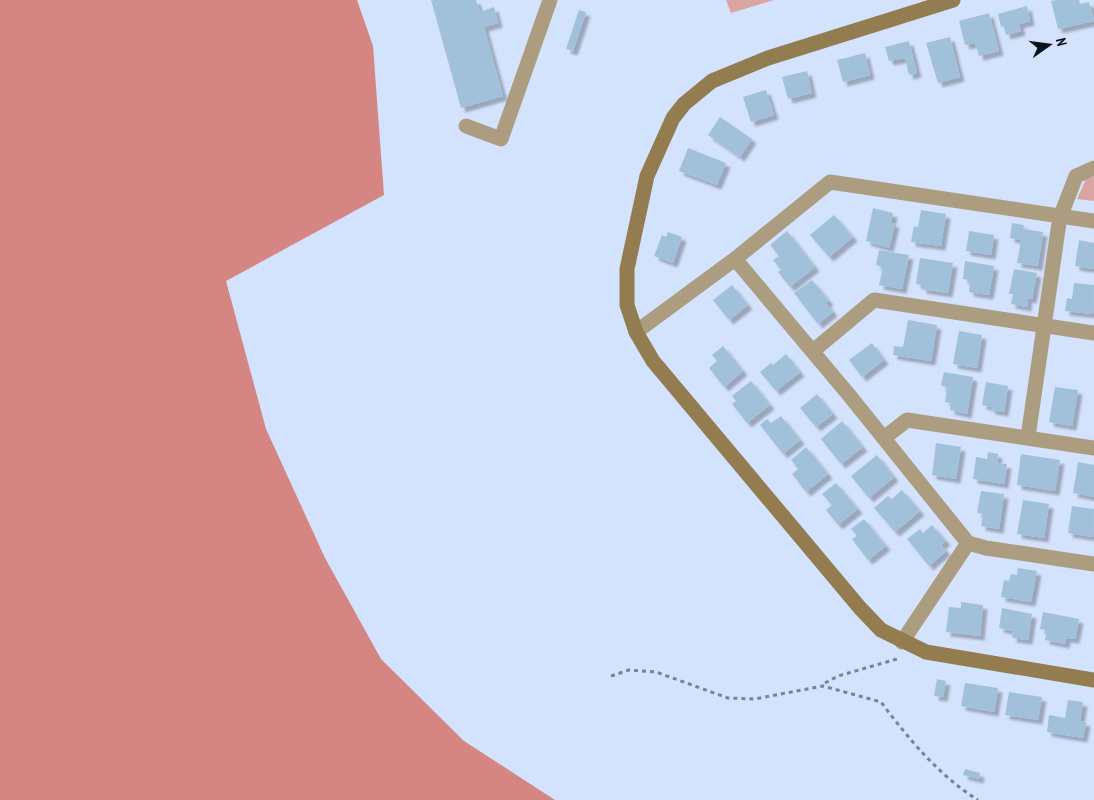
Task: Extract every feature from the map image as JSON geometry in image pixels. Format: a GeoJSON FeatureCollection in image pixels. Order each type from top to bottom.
{"type":"FeatureCollection","features":[{"type":"Feature","properties":{"kind":"street"},"geometry":{"type":"LineString","coordinates":[[466,126],[501,138],[550,0]]}},
{"type":"Feature","properties":{"kind":"street"},"geometry":{"type":"LineString","coordinates":[[947,1],[768,58],[712,81],[684,104],[673,118],[647,176],[627,269],[627,305],[636,332],[653,360],[860,608],[881,630],[902,642],[926,652],[1094,680]]}},
{"type":"Feature","properties":{"kind":"street"},"geometry":{"type":"LineString","coordinates":[[1028,437],[1043,325],[1061,216],[1076,176],[1094,168]]}},
{"type":"Feature","properties":{"kind":"street"},"geometry":{"type":"LineString","coordinates":[[636,332],[735,259],[830,182],[1094,221]]}},
{"type":"Feature","properties":{"kind":"street"},"geometry":{"type":"LineString","coordinates":[[735,259],[813,351],[968,543],[986,548],[1094,564]]}},
{"type":"Feature","properties":{"kind":"street"},"geometry":{"type":"LineString","coordinates":[[813,351],[874,300],[1094,333]]}},
{"type":"Feature","properties":{"kind":"street"},"geometry":{"type":"LineString","coordinates":[[884,438],[907,420],[1094,448]]}},
{"type":"Feature","properties":{"kind":"street"},"geometry":{"type":"LineString","coordinates":[[902,642],[968,543]]}},
{"type":"Feature","properties":{"kind":"path"},"geometry":{"type":"LineString","coordinates":[[825,683],[838,676],[900,658]]}},
{"type":"Feature","properties":{"kind":"path"},"geometry":{"type":"LineString","coordinates":[[610,676],[629,670],[656,672],[728,698],[755,699],[823,686],[872,698],[880,702],[926,756],[964,791],[978,800]]}},
{"type":"Feature","properties":{"kind":"shaded area"},"geometry":{"type":"Polygon","coordinates":[[[0,0],[357,0],[373,46],[384,195],[226,281],[266,429],[325,558],[381,659],[464,741],[555,800],[0,800],[0,0]]]}},
{"type":"Feature","properties":{"kind":"shaded area"},"geometry":{"type":"Polygon","coordinates":[[[726,0],[774,0],[731,13],[726,0]]]}},
{"type":"Feature","properties":{"kind":"shaded area"},"geometry":{"type":"Polygon","coordinates":[[[1094,177],[1094,201],[1077,199],[1086,179],[1094,177]]]}},
{"type":"Feature","properties":{"kind":"building"},"geometry":{"type":"Polygon","coordinates":[[[431,0],[476,0],[480,12],[494,7],[498,23],[484,27],[503,96],[461,108],[431,0]]]}},
{"type":"Feature","properties":{"kind":"building"},"geometry":{"type":"Polygon","coordinates":[[[1079,0],[1080,4],[1089,2],[1094,21],[1058,29],[1051,1],[1079,0]]]}},
{"type":"Feature","properties":{"kind":"building"},"geometry":{"type":"Polygon","coordinates":[[[1027,6],[1030,21],[1019,24],[1021,31],[1006,35],[1004,26],[1001,27],[998,14],[1027,6]]]}},
{"type":"Feature","properties":{"kind":"building"},"geometry":{"type":"Polygon","coordinates":[[[579,10],[586,12],[573,51],[566,49],[579,10]]]}},
{"type":"Feature","properties":{"kind":"building"},"geometry":{"type":"Polygon","coordinates":[[[989,13],[999,51],[979,56],[975,43],[965,45],[959,21],[989,13]]]}},
{"type":"Feature","properties":{"kind":"building"},"geometry":{"type":"Polygon","coordinates":[[[950,37],[960,77],[938,83],[926,43],[950,37]]]}},
{"type":"Feature","properties":{"kind":"building"},"geometry":{"type":"Polygon","coordinates":[[[909,41],[917,73],[909,75],[905,58],[889,61],[885,47],[909,41]]]}},
{"type":"Feature","properties":{"kind":"building"},"geometry":{"type":"Polygon","coordinates":[[[865,53],[870,75],[843,82],[837,60],[865,53]]]}},
{"type":"Feature","properties":{"kind":"building"},"geometry":{"type":"Polygon","coordinates":[[[807,71],[812,93],[788,99],[782,77],[807,71]]]}},
{"type":"Feature","properties":{"kind":"building"},"geometry":{"type":"Polygon","coordinates":[[[766,90],[774,115],[751,122],[743,97],[766,90]]]}},
{"type":"Feature","properties":{"kind":"building"},"geometry":{"type":"Polygon","coordinates":[[[720,117],[752,139],[740,157],[708,135],[720,117]]]}},
{"type":"Feature","properties":{"kind":"building"},"geometry":{"type":"Polygon","coordinates":[[[688,148],[726,163],[717,185],[679,171],[688,148]]]}},
{"type":"Feature","properties":{"kind":"building"},"geometry":{"type":"Polygon","coordinates":[[[873,208],[893,213],[891,223],[895,223],[889,248],[866,241],[873,208]]]}},
{"type":"Feature","properties":{"kind":"building"},"geometry":{"type":"Polygon","coordinates":[[[921,210],[946,214],[941,246],[911,242],[914,226],[918,227],[921,210]]]}},
{"type":"Feature","properties":{"kind":"building"},"geometry":{"type":"Polygon","coordinates":[[[834,215],[853,237],[829,257],[810,235],[834,215]]]}},
{"type":"Feature","properties":{"kind":"building"},"geometry":{"type":"Polygon","coordinates":[[[1012,223],[1024,225],[1023,229],[1043,232],[1038,266],[1017,263],[1021,240],[1010,238],[1012,223]]]}},
{"type":"Feature","properties":{"kind":"building"},"geometry":{"type":"Polygon","coordinates":[[[787,231],[815,267],[790,287],[778,272],[781,270],[773,260],[779,256],[770,245],[787,231]]]}},
{"type":"Feature","properties":{"kind":"building"},"geometry":{"type":"Polygon","coordinates":[[[969,231],[994,235],[991,255],[966,251],[969,231]]]}},
{"type":"Feature","properties":{"kind":"building"},"geometry":{"type":"Polygon","coordinates":[[[668,232],[682,237],[673,263],[654,256],[662,235],[666,237],[668,232]]]}},
{"type":"Feature","properties":{"kind":"building"},"geometry":{"type":"Polygon","coordinates":[[[1079,240],[1094,243],[1094,269],[1075,266],[1079,240]]]}},
{"type":"Feature","properties":{"kind":"building"},"geometry":{"type":"Polygon","coordinates":[[[879,250],[909,255],[902,289],[879,285],[883,267],[876,265],[879,250]]]}},
{"type":"Feature","properties":{"kind":"building"},"geometry":{"type":"Polygon","coordinates":[[[920,258],[953,263],[948,293],[922,289],[922,285],[916,284],[920,258]]]}},
{"type":"Feature","properties":{"kind":"building"},"geometry":{"type":"Polygon","coordinates":[[[965,261],[994,266],[989,295],[969,292],[970,280],[963,279],[965,261]]]}},
{"type":"Feature","properties":{"kind":"building"},"geometry":{"type":"Polygon","coordinates":[[[1014,269],[1037,273],[1032,299],[1028,298],[1027,307],[1011,304],[1013,294],[1009,294],[1014,269]]]}},
{"type":"Feature","properties":{"kind":"building"},"geometry":{"type":"Polygon","coordinates":[[[812,280],[829,301],[826,303],[833,312],[818,324],[794,293],[812,280]]]}},
{"type":"Feature","properties":{"kind":"building"},"geometry":{"type":"Polygon","coordinates":[[[1074,283],[1094,285],[1093,314],[1065,311],[1067,298],[1072,299],[1074,283]]]}},
{"type":"Feature","properties":{"kind":"building"},"geometry":{"type":"Polygon","coordinates":[[[732,285],[748,305],[729,320],[713,300],[732,285]]]}},
{"type":"Feature","properties":{"kind":"building"},"geometry":{"type":"Polygon","coordinates":[[[908,320],[937,325],[931,361],[893,355],[894,346],[903,347],[908,320]]]}},
{"type":"Feature","properties":{"kind":"building"},"geometry":{"type":"Polygon","coordinates":[[[959,331],[982,335],[977,368],[953,364],[959,331]]]}},
{"type":"Feature","properties":{"kind":"building"},"geometry":{"type":"Polygon","coordinates":[[[872,343],[884,360],[862,377],[849,360],[872,343]]]}},
{"type":"Feature","properties":{"kind":"building"},"geometry":{"type":"Polygon","coordinates":[[[723,346],[743,371],[724,387],[709,368],[717,361],[712,355],[723,346]]]}},
{"type":"Feature","properties":{"kind":"building"},"geometry":{"type":"Polygon","coordinates":[[[786,354],[800,372],[776,391],[760,372],[771,363],[773,365],[786,354]]]}},
{"type":"Feature","properties":{"kind":"building"},"geometry":{"type":"Polygon","coordinates":[[[944,372],[973,377],[967,414],[950,410],[951,403],[945,402],[947,387],[941,386],[944,372]]]}},
{"type":"Feature","properties":{"kind":"building"},"geometry":{"type":"Polygon","coordinates":[[[751,381],[770,405],[747,423],[732,404],[736,401],[732,396],[751,381]]]}},
{"type":"Feature","properties":{"kind":"building"},"geometry":{"type":"Polygon","coordinates":[[[986,382],[1008,386],[1004,412],[991,410],[991,407],[982,405],[986,382]]]}},
{"type":"Feature","properties":{"kind":"building"},"geometry":{"type":"Polygon","coordinates":[[[1055,387],[1078,390],[1072,426],[1049,422],[1055,387]]]}},
{"type":"Feature","properties":{"kind":"building"},"geometry":{"type":"Polygon","coordinates":[[[817,394],[833,414],[816,427],[800,408],[817,394]]]}},
{"type":"Feature","properties":{"kind":"building"},"geometry":{"type":"Polygon","coordinates":[[[781,416],[800,440],[783,454],[760,425],[767,419],[771,423],[781,416]]]}},
{"type":"Feature","properties":{"kind":"building"},"geometry":{"type":"Polygon","coordinates":[[[842,421],[863,447],[841,464],[821,439],[842,421]]]}},
{"type":"Feature","properties":{"kind":"building"},"geometry":{"type":"Polygon","coordinates":[[[936,443],[961,447],[956,479],[932,475],[936,443]]]}},
{"type":"Feature","properties":{"kind":"building"},"geometry":{"type":"Polygon","coordinates":[[[806,447],[828,474],[806,492],[792,474],[798,469],[791,460],[806,447]]]}},
{"type":"Feature","properties":{"kind":"building"},"geometry":{"type":"Polygon","coordinates":[[[988,452],[998,454],[997,463],[1007,464],[1004,484],[973,479],[976,457],[987,459],[988,452]]]}},
{"type":"Feature","properties":{"kind":"building"},"geometry":{"type":"Polygon","coordinates":[[[1021,454],[1060,460],[1055,491],[1017,485],[1021,454]]]}},
{"type":"Feature","properties":{"kind":"building"},"geometry":{"type":"Polygon","coordinates":[[[877,455],[894,477],[869,498],[851,476],[877,455]]]}},
{"type":"Feature","properties":{"kind":"building"},"geometry":{"type":"Polygon","coordinates":[[[1078,462],[1094,465],[1094,497],[1073,493],[1078,462]]]}},
{"type":"Feature","properties":{"kind":"building"},"geometry":{"type":"Polygon","coordinates":[[[836,483],[858,509],[838,525],[826,510],[832,505],[822,494],[836,483]]]}},
{"type":"Feature","properties":{"kind":"building"},"geometry":{"type":"Polygon","coordinates":[[[902,490],[920,511],[895,532],[874,508],[888,496],[892,499],[902,490]]]}},
{"type":"Feature","properties":{"kind":"building"},"geometry":{"type":"Polygon","coordinates":[[[981,491],[1004,494],[999,529],[981,526],[983,514],[977,513],[981,491]]]}},
{"type":"Feature","properties":{"kind":"building"},"geometry":{"type":"Polygon","coordinates":[[[1023,500],[1049,504],[1044,538],[1017,534],[1023,500]]]}},
{"type":"Feature","properties":{"kind":"building"},"geometry":{"type":"Polygon","coordinates":[[[1072,506],[1094,509],[1093,537],[1068,533],[1072,506]]]}},
{"type":"Feature","properties":{"kind":"building"},"geometry":{"type":"Polygon","coordinates":[[[864,519],[886,546],[868,560],[852,539],[857,536],[851,529],[864,519]]]}},
{"type":"Feature","properties":{"kind":"building"},"geometry":{"type":"Polygon","coordinates":[[[932,525],[946,541],[941,545],[946,551],[929,566],[907,539],[920,529],[923,533],[932,525]]]}},
{"type":"Feature","properties":{"kind":"building"},"geometry":{"type":"Polygon","coordinates":[[[1018,568],[1037,571],[1031,602],[1001,597],[1004,580],[1009,581],[1011,574],[1017,575],[1018,568]]]}},
{"type":"Feature","properties":{"kind":"building"},"geometry":{"type":"Polygon","coordinates":[[[961,602],[983,605],[980,636],[946,632],[949,607],[961,608],[961,602]]]}},
{"type":"Feature","properties":{"kind":"building"},"geometry":{"type":"Polygon","coordinates":[[[1002,608],[1032,614],[1028,640],[1012,638],[1013,631],[999,628],[1002,608]]]}},
{"type":"Feature","properties":{"kind":"building"},"geometry":{"type":"Polygon","coordinates":[[[1043,612],[1079,619],[1075,639],[1066,638],[1065,644],[1045,640],[1047,630],[1040,629],[1043,612]]]}},
{"type":"Feature","properties":{"kind":"building"},"geometry":{"type":"Polygon","coordinates":[[[937,679],[946,681],[943,697],[934,696],[937,679]]]}},
{"type":"Feature","properties":{"kind":"building"},"geometry":{"type":"Polygon","coordinates":[[[965,683],[998,688],[994,712],[961,706],[965,683]]]}},
{"type":"Feature","properties":{"kind":"building"},"geometry":{"type":"Polygon","coordinates":[[[1009,692],[1042,697],[1038,720],[1005,715],[1009,692]]]}},
{"type":"Feature","properties":{"kind":"building"},"geometry":{"type":"Polygon","coordinates":[[[1068,700],[1083,702],[1080,721],[1086,722],[1083,738],[1047,732],[1049,715],[1065,718],[1068,700]]]}},
{"type":"Feature","properties":{"kind":"building"},"geometry":{"type":"Polygon","coordinates":[[[965,769],[980,773],[979,779],[963,775],[965,769]]]}}]}
